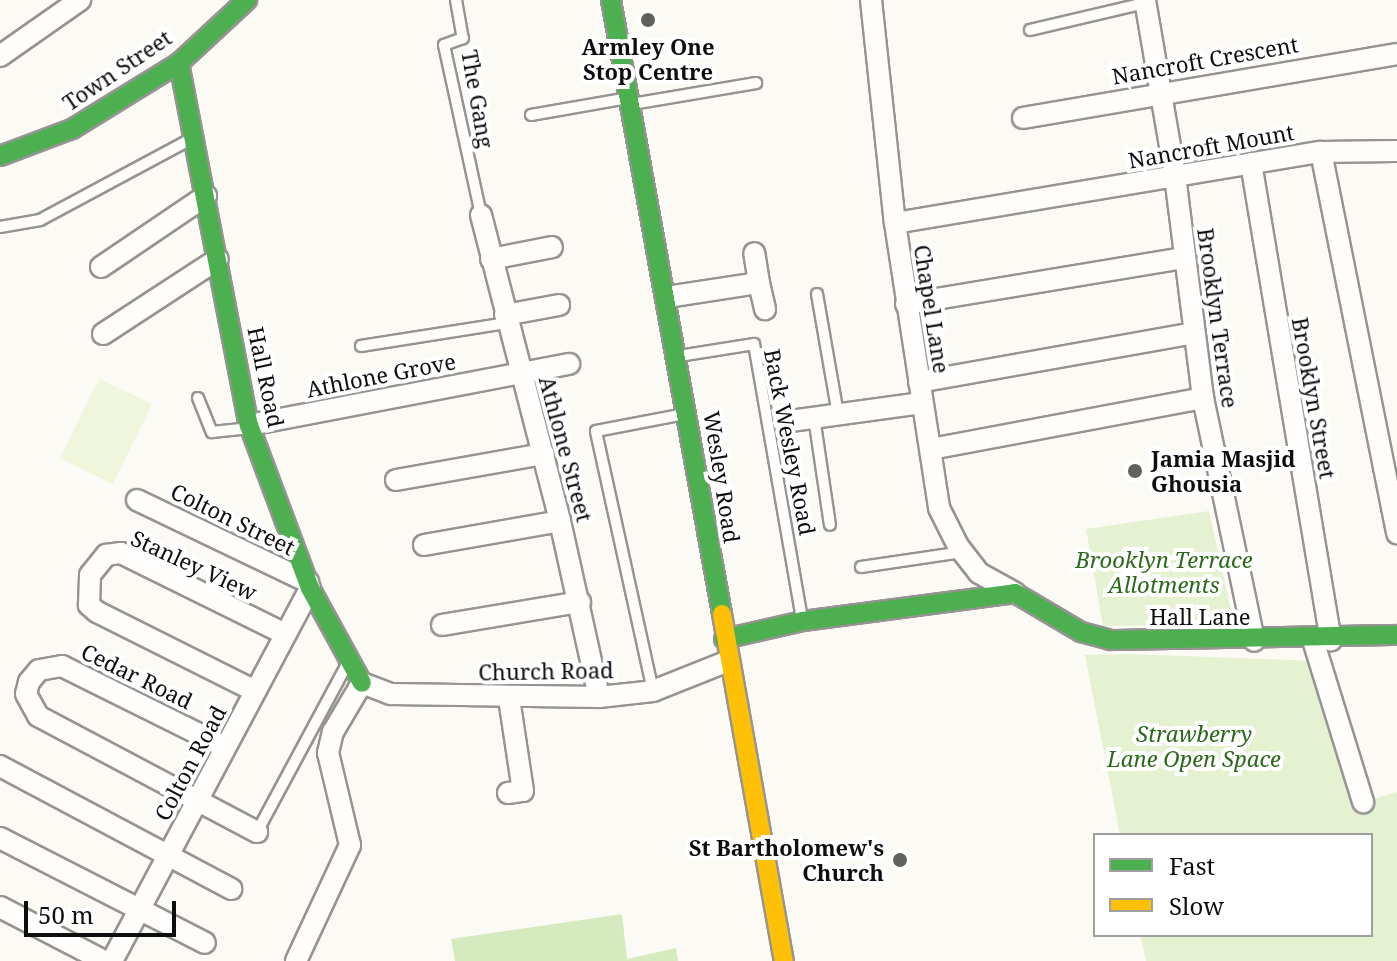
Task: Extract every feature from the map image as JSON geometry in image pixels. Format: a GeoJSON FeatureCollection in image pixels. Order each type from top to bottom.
{"type":"FeatureCollection","features":[{"type":"Feature","properties":{"kind":"street"},"geometry":{"type":"LineString","coordinates":[[0,56],[80,0]]}},
{"type":"Feature","properties":{"kind":"street","name":"Town Street"},"geometry":{"type":"LineString","coordinates":[[0,156],[72,129],[179,63],[247,0]]}},
{"type":"Feature","properties":{"kind":"street","name":"Wesley Road"},"geometry":{"type":"LineString","coordinates":[[611,0],[667,297],[724,639],[784,961]]}},
{"type":"Feature","properties":{"kind":"street","name":"Chapel Lane"},"geometry":{"type":"LineString","coordinates":[[871,0],[895,223],[939,508],[962,552],[979,573],[1015,593]]}},
{"type":"Feature","properties":{"kind":"street","name":"Brooklyn Terrace"},"geometry":{"type":"LineString","coordinates":[[1150,1],[1203,398],[1254,641]]}},
{"type":"Feature","properties":{"kind":"street","name":"Nancroft Crescent"},"geometry":{"type":"LineString","coordinates":[[1023,118],[1397,54]]}},
{"type":"Feature","properties":{"kind":"street","name":"Hall Road"},"geometry":{"type":"LineString","coordinates":[[179,63],[249,426],[309,585],[362,683]]}},
{"type":"Feature","properties":{"kind":"street","name":"Nancroft Mount"},"geometry":{"type":"LineString","coordinates":[[895,223],[1321,152],[1397,151]]}},
{"type":"Feature","properties":{"kind":"street"},"geometry":{"type":"LineString","coordinates":[[1321,152],[1397,533]]}},
{"type":"Feature","properties":{"kind":"street","name":"Brooklyn Street"},"geometry":{"type":"LineString","coordinates":[[1251,163],[1322,640],[1363,802]]}},
{"type":"Feature","properties":{"kind":"street"},"geometry":{"type":"LineString","coordinates":[[101,267],[206,196]]}},
{"type":"Feature","properties":{"kind":"street","name":"Athlone Street"},"geometry":{"type":"LineString","coordinates":[[481,215],[544,454],[580,602],[599,697]]}},
{"type":"Feature","properties":{"kind":"street"},"geometry":{"type":"LineString","coordinates":[[491,259],[552,247]]}},
{"type":"Feature","properties":{"kind":"street"},"geometry":{"type":"LineString","coordinates":[[754,253],[765,309]]}},
{"type":"Feature","properties":{"kind":"street"},"geometry":{"type":"LineString","coordinates":[[906,304],[1184,258]]}},
{"type":"Feature","properties":{"kind":"street"},"geometry":{"type":"LineString","coordinates":[[103,334],[218,259]]}},
{"type":"Feature","properties":{"kind":"street"},"geometry":{"type":"LineString","coordinates":[[667,297],[759,283]]}},
{"type":"Feature","properties":{"kind":"street"},"geometry":{"type":"LineString","coordinates":[[506,319],[559,305]]}},
{"type":"Feature","properties":{"kind":"street"},"geometry":{"type":"LineString","coordinates":[[919,382],[1194,333]]}},
{"type":"Feature","properties":{"kind":"street","name":"Athlone Grove"},"geometry":{"type":"LineString","coordinates":[[249,426],[569,364]]}},
{"type":"Feature","properties":{"kind":"street"},"geometry":{"type":"LineString","coordinates":[[931,449],[1203,398]]}},
{"type":"Feature","properties":{"kind":"street"},"geometry":{"type":"LineString","coordinates":[[783,422],[922,403]]}},
{"type":"Feature","properties":{"kind":"street"},"geometry":{"type":"LineString","coordinates":[[396,480],[544,454]]}},
{"type":"Feature","properties":{"kind":"street","name":"Colton Street"},"geometry":{"type":"LineString","coordinates":[[137,500],[309,585]]}},
{"type":"Feature","properties":{"kind":"street"},"geometry":{"type":"LineString","coordinates":[[424,545],[560,521]]}},
{"type":"Feature","properties":{"kind":"street","name":"Stanley View"},"geometry":{"type":"LineString","coordinates":[[255,691],[97,612],[89,605],[90,575],[106,555],[121,553],[285,634]]}},
{"type":"Feature","properties":{"kind":"street","name":"Colton Road"},"geometry":{"type":"LineString","coordinates":[[112,961],[309,585]]}},
{"type":"Feature","properties":{"kind":"street"},"geometry":{"type":"LineString","coordinates":[[724,639],[803,621],[1015,593]]}},
{"type":"Feature","properties":{"kind":"street","name":"Hall Lane"},"geometry":{"type":"LineString","coordinates":[[1015,593],[1081,632],[1110,640],[1322,640],[1397,635]]}},
{"type":"Feature","properties":{"kind":"street"},"geometry":{"type":"LineString","coordinates":[[442,625],[580,602]]}},
{"type":"Feature","properties":{"kind":"street","name":"Church Road"},"geometry":{"type":"LineString","coordinates":[[362,683],[391,694],[599,697],[653,691],[728,661]]}},
{"type":"Feature","properties":{"kind":"street","name":"Cedar Road"},"geometry":{"type":"LineString","coordinates":[[198,800],[38,716],[26,694],[29,682],[39,670],[62,666],[225,747]]}},
{"type":"Feature","properties":{"kind":"street"},"geometry":{"type":"LineString","coordinates":[[296,961],[350,845],[328,753],[333,732],[362,683]]}},
{"type":"Feature","properties":{"kind":"street"},"geometry":{"type":"LineString","coordinates":[[508,793],[523,791],[509,698]]}},
{"type":"Feature","properties":{"kind":"street"},"geometry":{"type":"LineString","coordinates":[[0,766],[231,889]]}},
{"type":"Feature","properties":{"kind":"street"},"geometry":{"type":"LineString","coordinates":[[198,800],[257,832]]}},
{"type":"Feature","properties":{"kind":"street"},"geometry":{"type":"LineString","coordinates":[[0,838],[205,943]]}},
{"type":"Feature","properties":{"kind":"street"},"geometry":{"type":"LineString","coordinates":[[0,907],[104,961]]}},
{"type":"Feature","properties":{"kind":"lane","name":"The Gang"},"geometry":{"type":"LineString","coordinates":[[456,0],[463,38],[444,45],[481,215]]}},
{"type":"Feature","properties":{"kind":"lane"},"geometry":{"type":"LineString","coordinates":[[1030,30],[1150,1]]}},
{"type":"Feature","properties":{"kind":"lane"},"geometry":{"type":"LineString","coordinates":[[531,115],[756,83]]}},
{"type":"Feature","properties":{"kind":"lane"},"geometry":{"type":"LineString","coordinates":[[0,227],[40,220],[193,138]]}},
{"type":"Feature","properties":{"kind":"lane"},"geometry":{"type":"LineString","coordinates":[[817,294],[838,414]]}},
{"type":"Feature","properties":{"kind":"lane"},"geometry":{"type":"LineString","coordinates":[[361,346],[506,319]]}},
{"type":"Feature","properties":{"kind":"lane","name":"Back Wesley Road"},"geometry":{"type":"LineString","coordinates":[[677,356],[754,344],[803,621]]}},
{"type":"Feature","properties":{"kind":"lane"},"geometry":{"type":"LineString","coordinates":[[198,398],[212,432],[249,426]]}},
{"type":"Feature","properties":{"kind":"lane"},"geometry":{"type":"LineString","coordinates":[[653,691],[596,431],[687,413]]}},
{"type":"Feature","properties":{"kind":"lane"},"geometry":{"type":"LineString","coordinates":[[814,417],[830,525]]}},
{"type":"Feature","properties":{"kind":"lane"},"geometry":{"type":"LineString","coordinates":[[861,567],[962,552]]}},
{"type":"Feature","properties":{"kind":"lane"},"geometry":{"type":"LineString","coordinates":[[257,832],[349,661]]}},
{"type":"Feature","properties":{"kind":"green space"},"geometry":{"type":"Polygon","coordinates":[[[99,379],[152,404],[113,484],[60,458],[99,379]]]}},
{"type":"Feature","properties":{"kind":"green space","name":"Brooklyn Terrace Allotments"},"geometry":{"type":"Polygon","coordinates":[[[1209,511],[1234,624],[1103,626],[1086,529],[1209,511]]]}},
{"type":"Feature","properties":{"kind":"green space","name":"Strawberry Lane Open Space"},"geometry":{"type":"Polygon","coordinates":[[[1085,655],[1318,661],[1363,802],[1397,792],[1397,961],[1146,961],[1140,937],[1373,937],[1373,833],[1120,833],[1085,655]]]}},
{"type":"Feature","properties":{"kind":"green space"},"geometry":{"type":"Polygon","coordinates":[[[622,914],[627,959],[676,948],[678,961],[455,961],[451,939],[622,914]]]}},
{"type":"Feature","properties":{"kind":"traffic: fast"},"geometry":{"type":"LineString","coordinates":[[0,156],[72,129],[179,63],[247,0]]}},
{"type":"Feature","properties":{"kind":"traffic: fast"},"geometry":{"type":"LineString","coordinates":[[611,0],[722,614]]}},
{"type":"Feature","properties":{"kind":"traffic: fast"},"geometry":{"type":"LineString","coordinates":[[179,63],[249,425],[310,588],[362,683]]}},
{"type":"Feature","properties":{"kind":"traffic: fast"},"geometry":{"type":"LineString","coordinates":[[724,639],[803,621],[1015,593],[1081,632],[1110,640],[1397,635]]}},
{"type":"Feature","properties":{"kind":"traffic: slow"},"geometry":{"type":"LineString","coordinates":[[722,614],[784,961]]}},
{"type":"Feature","properties":{"kind":"place","name":"Armley One Stop Centre"},"geometry":{"type":"Point","coordinates":[648,20]}},
{"type":"Feature","properties":{"kind":"place","name":"Jamia Masjid Ghousia"},"geometry":{"type":"Point","coordinates":[1135,471]}},
{"type":"Feature","properties":{"kind":"place","name":"St Bartholomew's Church"},"geometry":{"type":"Point","coordinates":[900,860]}}]}
